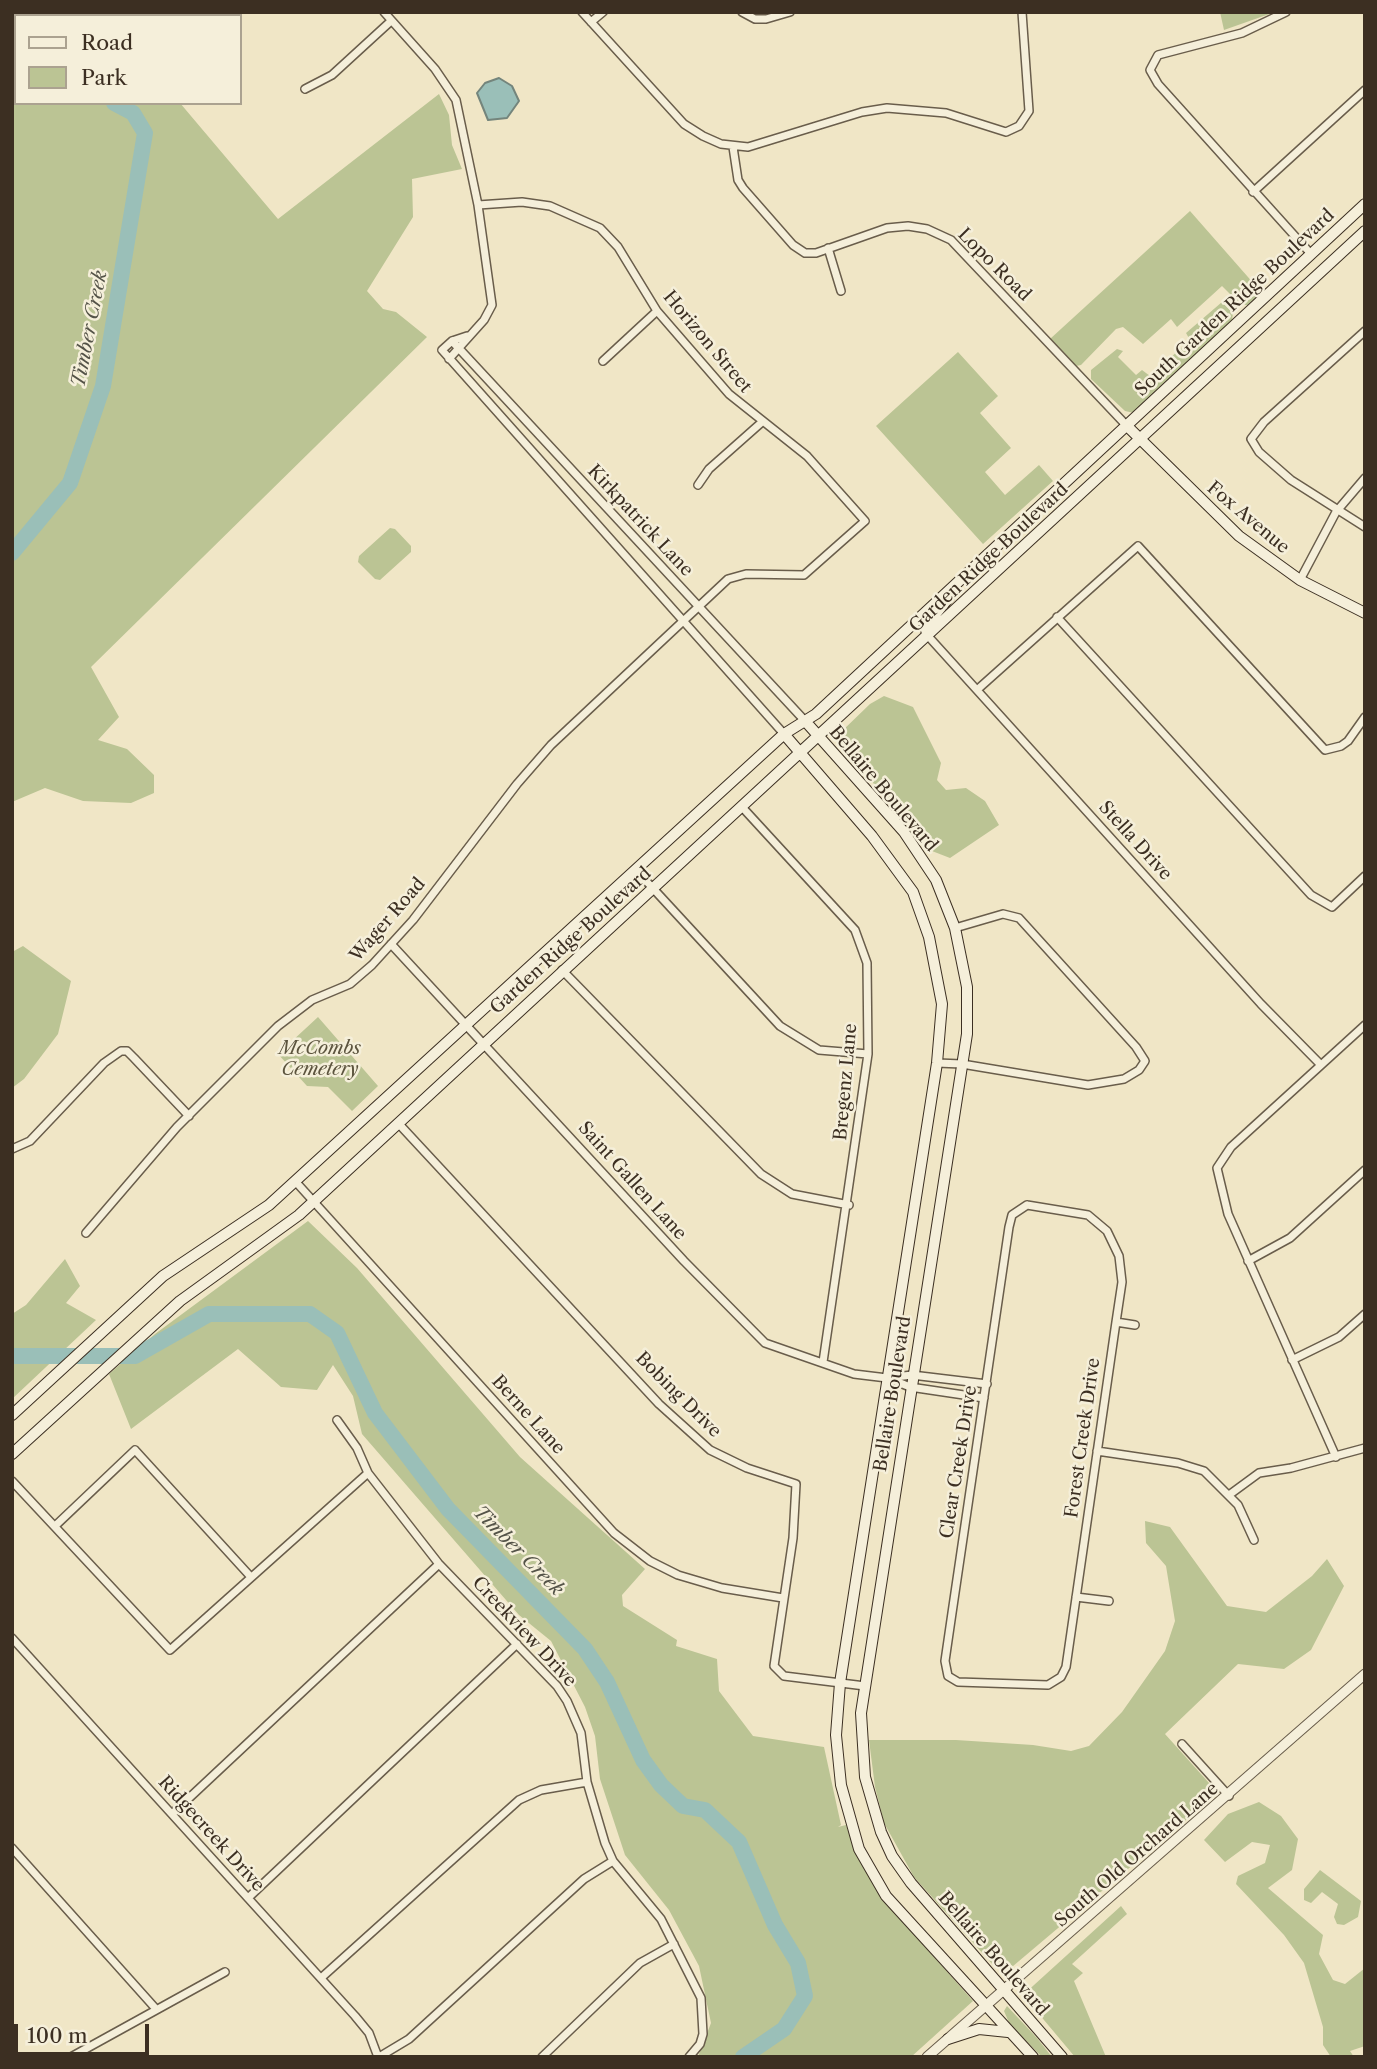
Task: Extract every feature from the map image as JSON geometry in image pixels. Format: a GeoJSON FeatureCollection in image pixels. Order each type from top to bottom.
{"type":"FeatureCollection","features":[{"type":"Feature","properties":{"kind":"main road","name":"South Garden Ridge Boulevard"},"geometry":{"type":"LineString","coordinates":[[1127,426],[1365,204]]}},
{"type":"Feature","properties":{"kind":"main road","name":"South Garden Ridge Boulevard"},"geometry":{"type":"LineString","coordinates":[[1141,439],[1365,230]]}},
{"type":"Feature","properties":{"kind":"main road","name":"Fox Avenue"},"geometry":{"type":"LineString","coordinates":[[1127,426],[1239,536],[1300,580],[1365,613]]}},
{"type":"Feature","properties":{"kind":"main road","name":"Garden Ridge Boulevard"},"geometry":{"type":"LineString","coordinates":[[12,1415],[163,1276],[237,1228],[295,1181],[784,734],[806,722],[1127,426]]}},
{"type":"Feature","properties":{"kind":"main road","name":"Garden Ridge Boulevard"},"geometry":{"type":"LineString","coordinates":[[12,1454],[180,1301],[283,1229],[1141,439]]}},
{"type":"Feature","properties":{"kind":"main road"},"geometry":{"type":"LineString","coordinates":[[928,636],[925,627],[969,570]]}},
{"type":"Feature","properties":{"kind":"main road","name":"Bellaire Boulevard"},"geometry":{"type":"LineString","coordinates":[[806,722],[920,855],[936,880],[956,928],[967,987],[967,1034],[865,1686],[861,1747],[869,1797],[881,1832],[911,1883],[1062,2057]]}},
{"type":"Feature","properties":{"kind":"main road","name":"Bellaire Boulevard"},"geometry":{"type":"LineString","coordinates":[[784,734],[891,859],[918,903],[929,937],[941,996],[937,1063],[840,1682],[836,1747],[841,1785],[859,1849],[886,1896],[1033,2057]]}},
{"type":"Feature","properties":{"kind":"main road"},"geometry":{"type":"LineString","coordinates":[[948,2039],[979,2029],[1008,2032]]}},
{"type":"Feature","properties":{"kind":"street"},"geometry":{"type":"LineString","coordinates":[[384,12],[435,69],[456,100],[478,205],[493,297],[489,313],[467,335],[460,349],[449,359]]}},
{"type":"Feature","properties":{"kind":"street"},"geometry":{"type":"LineString","coordinates":[[582,12],[684,124],[703,136],[733,147],[767,144],[862,112],[887,108],[910,107],[946,113],[1006,132],[1023,122],[1029,111],[1022,12]]}},
{"type":"Feature","properties":{"kind":"street"},"geometry":{"type":"LineString","coordinates":[[591,22],[603,12]]}},
{"type":"Feature","properties":{"kind":"street"},"geometry":{"type":"LineString","coordinates":[[742,12],[755,19],[766,19],[790,12]]}},
{"type":"Feature","properties":{"kind":"street"},"geometry":{"type":"LineString","coordinates":[[1286,12],[1242,33],[1158,55],[1150,65],[1158,85],[1311,254]]}},
{"type":"Feature","properties":{"kind":"street"},"geometry":{"type":"LineString","coordinates":[[305,89],[332,75],[391,21]]}},
{"type":"Feature","properties":{"kind":"street"},"geometry":{"type":"LineString","coordinates":[[1253,192],[1365,90]]}},
{"type":"Feature","properties":{"kind":"street","name":"Lopo Road"},"geometry":{"type":"LineString","coordinates":[[733,147],[738,180],[793,245],[804,254],[887,228],[908,226],[926,229],[951,240],[1127,426]]}},
{"type":"Feature","properties":{"kind":"street","name":"Horizon Street"},"geometry":{"type":"LineString","coordinates":[[478,205],[523,202],[550,206],[589,222],[618,247],[657,311],[729,394],[762,422],[784,435],[807,456],[866,521]]}},
{"type":"Feature","properties":{"kind":"street"},"geometry":{"type":"LineString","coordinates":[[828,248],[841,291]]}},
{"type":"Feature","properties":{"kind":"street"},"geometry":{"type":"LineString","coordinates":[[603,361],[657,311]]}},
{"type":"Feature","properties":{"kind":"street"},"geometry":{"type":"LineString","coordinates":[[1365,331],[1264,422],[1251,439],[1276,468],[1336,512],[1365,527]]}},
{"type":"Feature","properties":{"kind":"street"},"geometry":{"type":"LineString","coordinates":[[452,341],[467,335]]}},
{"type":"Feature","properties":{"kind":"street","name":"Kirkpatrick Lane"},"geometry":{"type":"LineString","coordinates":[[784,734],[681,622],[449,359],[442,350],[452,341],[806,722]]}},
{"type":"Feature","properties":{"kind":"street"},"geometry":{"type":"LineString","coordinates":[[698,485],[709,469],[762,422]]}},
{"type":"Feature","properties":{"kind":"street"},"geometry":{"type":"LineString","coordinates":[[1300,580],[1336,512],[1365,478]]}},
{"type":"Feature","properties":{"kind":"street","name":"Wager Road"},"geometry":{"type":"LineString","coordinates":[[86,1233],[189,1116],[278,1027],[312,1000],[350,984],[391,944],[551,745],[728,579],[746,574],[804,575],[866,521]]}},
{"type":"Feature","properties":{"kind":"street"},"geometry":{"type":"LineString","coordinates":[[978,689],[1138,545],[1325,750],[1341,746],[1348,741],[1365,717]]}},
{"type":"Feature","properties":{"kind":"street"},"geometry":{"type":"LineString","coordinates":[[1057,617],[1296,882],[1332,907],[1365,876]]}},
{"type":"Feature","properties":{"kind":"street","name":"Stella Drive"},"geometry":{"type":"LineString","coordinates":[[928,636],[1261,1004],[1321,1065]]}},
{"type":"Feature","properties":{"kind":"street","name":"Bregenz Lane"},"geometry":{"type":"LineString","coordinates":[[742,807],[855,930],[867,963],[868,1054],[849,1205],[823,1362]]}},
{"type":"Feature","properties":{"kind":"street"},"geometry":{"type":"LineString","coordinates":[[636,870],[780,1026],[819,1050],[868,1054]]}},
{"type":"Feature","properties":{"kind":"street"},"geometry":{"type":"LineString","coordinates":[[937,1063],[961,1064],[1088,1085],[1124,1079],[1139,1070],[1145,1061],[1136,1047],[1019,918],[1003,914],[956,928]]}},
{"type":"Feature","properties":{"kind":"street","name":"Saint Gallen Lane"},"geometry":{"type":"LineString","coordinates":[[391,944],[684,1261],[765,1343],[790,1354],[823,1362],[854,1374],[887,1378]]}},
{"type":"Feature","properties":{"kind":"street"},"geometry":{"type":"LineString","coordinates":[[562,970],[761,1174],[792,1194],[849,1205]]}},
{"type":"Feature","properties":{"kind":"street"},"geometry":{"type":"LineString","coordinates":[[1336,1457],[1223,1202],[1217,1168],[1231,1147],[1365,1025]]}},
{"type":"Feature","properties":{"kind":"street"},"geometry":{"type":"LineString","coordinates":[[12,1149],[30,1140],[104,1063],[121,1051],[127,1051],[135,1058],[189,1116]]}},
{"type":"Feature","properties":{"kind":"street","name":"Bobing Drive"},"geometry":{"type":"LineString","coordinates":[[398,1123],[659,1404],[719,1456],[796,1484],[793,1538],[773,1661],[776,1670],[785,1676],[865,1686]]}},
{"type":"Feature","properties":{"kind":"street"},"geometry":{"type":"LineString","coordinates":[[1248,1261],[1290,1238],[1365,1170]]}},
{"type":"Feature","properties":{"kind":"street","name":"Berne Lane"},"geometry":{"type":"LineString","coordinates":[[295,1181],[614,1533],[650,1561],[678,1575],[722,1588],[783,1598]]}},
{"type":"Feature","properties":{"kind":"street","name":"Forest Creek Drive"},"geometry":{"type":"LineString","coordinates":[[1002,1683],[1048,1685],[1061,1677],[1066,1667],[1122,1282],[1119,1256],[1107,1231],[1088,1215],[1027,1205]]}},
{"type":"Feature","properties":{"kind":"street","name":"Clear Creek Drive"},"geometry":{"type":"LineString","coordinates":[[1002,1683],[958,1682],[948,1676],[945,1661],[1009,1227],[1012,1215],[1027,1205]]}},
{"type":"Feature","properties":{"kind":"street"},"geometry":{"type":"LineString","coordinates":[[1292,1360],[1339,1336],[1365,1314]]}},
{"type":"Feature","properties":{"kind":"street"},"geometry":{"type":"LineString","coordinates":[[1116,1322],[1135,1325]]}},
{"type":"Feature","properties":{"kind":"street"},"geometry":{"type":"LineString","coordinates":[[887,1378],[912,1374],[987,1384]]}},
{"type":"Feature","properties":{"kind":"street"},"geometry":{"type":"LineString","coordinates":[[887,1378],[910,1387],[984,1398]]}},
{"type":"Feature","properties":{"kind":"street","name":"Creekview Drive"},"geometry":{"type":"LineString","coordinates":[[337,1420],[357,1448],[368,1473],[439,1564],[557,1686],[575,1716],[586,1753],[587,1782],[613,1861],[661,1919],[701,1998],[704,2017],[700,2044],[689,2057]]}},
{"type":"Feature","properties":{"kind":"street"},"geometry":{"type":"LineString","coordinates":[[1229,1496],[1259,1473],[1336,1457],[1365,1448]]}},
{"type":"Feature","properties":{"kind":"street"},"geometry":{"type":"LineString","coordinates":[[55,1526],[135,1450],[250,1576]]}},
{"type":"Feature","properties":{"kind":"street"},"geometry":{"type":"LineString","coordinates":[[1097,1451],[1204,1471],[1238,1505],[1254,1540]]}},
{"type":"Feature","properties":{"kind":"street"},"geometry":{"type":"LineString","coordinates":[[12,1481],[170,1650],[368,1473]]}},
{"type":"Feature","properties":{"kind":"street"},"geometry":{"type":"LineString","coordinates":[[172,1814],[439,1564]]}},
{"type":"Feature","properties":{"kind":"street"},"geometry":{"type":"LineString","coordinates":[[1076,1597],[1108,1601]]}},
{"type":"Feature","properties":{"kind":"street","name":"Ridgecreek Drive"},"geometry":{"type":"LineString","coordinates":[[12,1638],[321,1978],[369,2033],[379,2057]]}},
{"type":"Feature","properties":{"kind":"street"},"geometry":{"type":"LineString","coordinates":[[248,1898],[517,1644]]}},
{"type":"Feature","properties":{"kind":"street","name":"South Old Orchard Lane"},"geometry":{"type":"LineString","coordinates":[[927,2057],[1229,1796],[1365,1674]]}},
{"type":"Feature","properties":{"kind":"street"},"geometry":{"type":"LineString","coordinates":[[1182,1744],[1229,1796]]}},
{"type":"Feature","properties":{"kind":"street"},"geometry":{"type":"LineString","coordinates":[[321,1978],[519,1800],[541,1790],[587,1782]]}},
{"type":"Feature","properties":{"kind":"street"},"geometry":{"type":"LineString","coordinates":[[12,1848],[156,2009]]}},
{"type":"Feature","properties":{"kind":"street"},"geometry":{"type":"LineString","coordinates":[[379,2057],[409,2039],[584,1879],[613,1861]]}},
{"type":"Feature","properties":{"kind":"street"},"geometry":{"type":"LineString","coordinates":[[542,2057],[640,1963],[674,1944]]}},
{"type":"Feature","properties":{"kind":"street"},"geometry":{"type":"LineString","coordinates":[[71,2057],[225,1972]]}},
{"type":"Feature","properties":{"kind":"green space"},"geometry":{"type":"Polygon","coordinates":[[[12,12],[124,12],[14,14],[14,105],[182,105],[278,219],[439,94],[449,115],[452,145],[462,169],[412,179],[413,217],[367,291],[383,309],[396,312],[427,337],[91,667],[119,717],[98,740],[127,749],[154,775],[154,793],[131,803],[83,801],[45,788],[12,802],[12,12]]]}},
{"type":"Feature","properties":{"kind":"green space"},"geometry":{"type":"Polygon","coordinates":[[[1220,12],[1275,12],[1224,30],[1220,12]]]}},
{"type":"Feature","properties":{"kind":"green space"},"geometry":{"type":"Polygon","coordinates":[[[1190,211],[1262,293],[1248,305],[1241,305],[1222,286],[1177,327],[1171,319],[1143,344],[1123,327],[1116,329],[1081,365],[1076,366],[1050,339],[1190,211]]]}},
{"type":"Feature","properties":{"kind":"green space"},"geometry":{"type":"Polygon","coordinates":[[[1222,302],[1233,313],[1232,320],[1134,413],[1125,411],[1091,379],[1091,370],[1117,349],[1123,351],[1118,357],[1136,375],[1142,370],[1150,376],[1190,340],[1186,333],[1222,302]]]}},
{"type":"Feature","properties":{"kind":"green space"},"geometry":{"type":"Polygon","coordinates":[[[958,352],[998,396],[980,413],[1011,448],[985,472],[1005,495],[1039,465],[1053,481],[983,544],[876,426],[958,352]]]}},
{"type":"Feature","properties":{"kind":"green space"},"geometry":{"type":"Polygon","coordinates":[[[390,528],[395,529],[411,546],[411,552],[380,580],[375,579],[358,562],[359,556],[390,528]]]}},
{"type":"Feature","properties":{"kind":"green space"},"geometry":{"type":"Polygon","coordinates":[[[884,696],[913,707],[941,763],[937,780],[946,790],[966,788],[985,801],[999,825],[950,858],[932,851],[903,810],[878,789],[843,745],[841,732],[870,704],[884,696]]]}},
{"type":"Feature","properties":{"kind":"green space"},"geometry":{"type":"Polygon","coordinates":[[[23,946],[71,981],[58,1034],[24,1079],[12,1088],[12,952],[23,946]]]}},
{"type":"Feature","properties":{"kind":"green space","name":"McCombs Cemetery"},"geometry":{"type":"Polygon","coordinates":[[[318,1017],[378,1086],[352,1111],[328,1087],[307,1086],[278,1054],[318,1017]]]}},
{"type":"Feature","properties":{"kind":"green space"},"geometry":{"type":"Polygon","coordinates":[[[308,1221],[357,1268],[520,1457],[645,1569],[622,1595],[623,1606],[677,1640],[676,1646],[717,1659],[719,1691],[753,1736],[824,1747],[841,1825],[838,1827],[846,1825],[859,1860],[881,1897],[973,2001],[911,2057],[698,2057],[711,2023],[699,1966],[669,1910],[625,1855],[600,1779],[595,1736],[585,1707],[551,1641],[519,1615],[362,1434],[353,1396],[333,1365],[317,1390],[281,1387],[238,1349],[131,1429],[109,1374],[155,1334],[308,1221]]]}},
{"type":"Feature","properties":{"kind":"green space"},"geometry":{"type":"Polygon","coordinates":[[[65,1259],[80,1286],[66,1303],[96,1320],[12,1399],[12,1314],[26,1305],[65,1259]]]}},
{"type":"Feature","properties":{"kind":"green space"},"geometry":{"type":"Polygon","coordinates":[[[1145,1521],[1170,1527],[1227,1606],[1266,1612],[1312,1576],[1327,1559],[1344,1586],[1311,1650],[1284,1669],[1238,1664],[1165,1734],[1218,1793],[1006,1972],[993,1965],[914,1877],[884,1823],[875,1787],[869,1740],[956,1740],[1033,1745],[1071,1751],[1089,1746],[1122,1712],[1165,1651],[1175,1621],[1166,1566],[1146,1543],[1145,1521]]]}},
{"type":"Feature","properties":{"kind":"green space"},"geometry":{"type":"Polygon","coordinates":[[[1259,1802],[1281,1816],[1298,1839],[1292,1870],[1268,1888],[1323,1935],[1319,1954],[1333,1980],[1345,1984],[1365,1968],[1365,2046],[1350,2051],[1354,2057],[1331,2057],[1323,2045],[1323,2027],[1304,1963],[1284,1935],[1236,1884],[1238,1876],[1265,1863],[1270,1845],[1252,1842],[1225,1862],[1204,1840],[1228,1814],[1259,1802]]]}},
{"type":"Feature","properties":{"kind":"green space"},"geometry":{"type":"Polygon","coordinates":[[[1320,1870],[1361,1901],[1358,1917],[1344,1925],[1337,1924],[1334,1917],[1338,1904],[1322,1892],[1311,1903],[1304,1900],[1304,1889],[1320,1870]]]}},
{"type":"Feature","properties":{"kind":"green space"},"geometry":{"type":"Polygon","coordinates":[[[1121,1906],[1127,1914],[1072,1964],[1083,1973],[1074,1981],[1106,2057],[1075,2057],[1023,1995],[1121,1906]]]}},
{"type":"Feature","properties":{"kind":"green space"},"geometry":{"type":"Polygon","coordinates":[[[1007,2006],[1052,2057],[1042,2057],[1010,2025],[1004,2011],[1007,2006]]]}},
{"type":"Feature","properties":{"kind":"water"},"geometry":{"type":"Polygon","coordinates":[[[499,78],[512,86],[519,101],[507,118],[488,120],[477,93],[485,83],[499,78]]]}},
{"type":"Feature","properties":{"kind":"waterway","name":"Timber Creek"},"geometry":{"type":"LineString","coordinates":[[12,553],[70,483],[103,386],[145,133],[133,113],[118,105]]}},
{"type":"Feature","properties":{"kind":"waterway","name":"Timber Creek"},"geometry":{"type":"LineString","coordinates":[[12,1356],[135,1356],[209,1314],[310,1314],[337,1333],[375,1413],[448,1509],[585,1649],[607,1682],[643,1760],[661,1785],[683,1806],[705,1810],[739,1842],[775,1925],[798,1963],[805,1996],[784,2029],[743,2057]]}}]}
